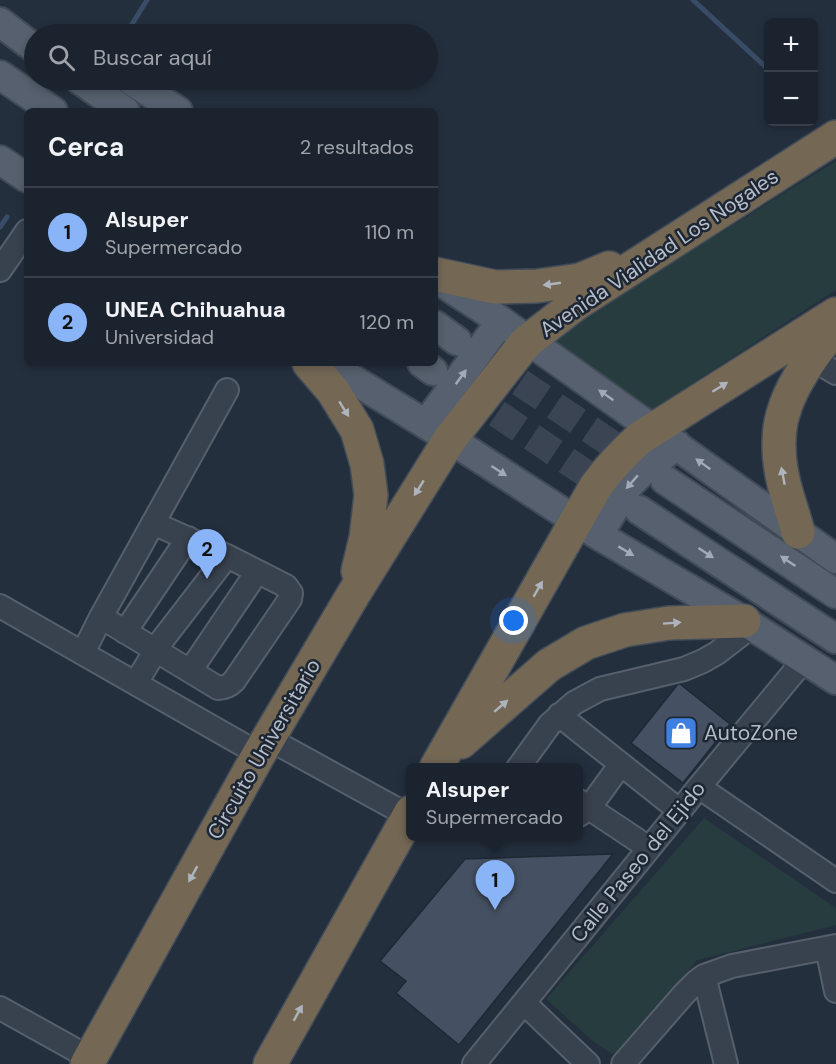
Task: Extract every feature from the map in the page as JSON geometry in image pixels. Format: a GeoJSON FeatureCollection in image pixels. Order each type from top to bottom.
{"type":"FeatureCollection","features":[{"type":"Feature","properties":{"kind":"highway","name":"Avenida Vialidad Los Nogales"},"geometry":{"type":"LineString","coordinates":[[438,431],[529,340],[577,303],[836,136]]}},
{"type":"Feature","properties":{"kind":"highway"},"geometry":{"type":"LineString","coordinates":[[438,276],[495,286],[537,286],[580,280],[666,245]]}},
{"type":"Feature","properties":{"kind":"highway"},"geometry":{"type":"LineString","coordinates":[[439,763],[587,528],[606,472],[640,438],[665,437],[836,314]]}},
{"type":"Feature","properties":{"kind":"highway"},"geometry":{"type":"LineString","coordinates":[[798,532],[781,468],[782,414],[792,390],[824,366],[836,326]]}},
{"type":"Feature","properties":{"kind":"highway"},"geometry":{"type":"LineString","coordinates":[[312,366],[333,391],[357,430],[367,464],[370,495],[366,538],[353,595]]}},
{"type":"Feature","properties":{"kind":"highway","name":"Circuito Universitario"},"geometry":{"type":"LineString","coordinates":[[89,1061],[264,746],[353,595],[438,431]]}},
{"type":"Feature","properties":{"kind":"highway"},"geometry":{"type":"LineString","coordinates":[[439,763],[549,665],[586,643],[625,630],[669,622],[748,624]]}},
{"type":"Feature","properties":{"kind":"highway"},"geometry":{"type":"LineString","coordinates":[[270,1064],[406,822]]}},
{"type":"Feature","properties":{"kind":"main road"},"geometry":{"type":"LineString","coordinates":[[0,75],[49,108]]}},
{"type":"Feature","properties":{"kind":"main road"},"geometry":{"type":"LineString","coordinates":[[95,90],[121,108]]}},
{"type":"Feature","properties":{"kind":"main road"},"geometry":{"type":"LineString","coordinates":[[145,90],[173,108]]}},
{"type":"Feature","properties":{"kind":"main road"},"geometry":{"type":"LineString","coordinates":[[0,160],[24,176]]}},
{"type":"Feature","properties":{"kind":"main road"},"geometry":{"type":"LineString","coordinates":[[438,278],[529,340],[836,559]]}},
{"type":"Feature","properties":{"kind":"main road"},"geometry":{"type":"LineString","coordinates":[[438,431],[501,321]]}},
{"type":"Feature","properties":{"kind":"main road"},"geometry":{"type":"LineString","coordinates":[[331,366],[438,431],[587,528],[748,624],[836,680]]}},
{"type":"Feature","properties":{"kind":"main road"},"geometry":{"type":"LineString","coordinates":[[665,480],[836,594]]}},
{"type":"Feature","properties":{"kind":"main road"},"geometry":{"type":"LineString","coordinates":[[639,510],[836,639]]}},
{"type":"Feature","properties":{"kind":"street"},"geometry":{"type":"LineString","coordinates":[[0,270],[24,235]]}},
{"type":"Feature","properties":{"kind":"street"},"geometry":{"type":"LineString","coordinates":[[83,653],[227,390]]}},
{"type":"Feature","properties":{"kind":"street"},"geometry":{"type":"LineString","coordinates":[[101,617],[218,688],[223,688],[234,681],[291,596],[286,586],[227,556],[153,523]]}},
{"type":"Feature","properties":{"kind":"street"},"geometry":{"type":"LineString","coordinates":[[124,632],[188,538]]}},
{"type":"Feature","properties":{"kind":"street"},"geometry":{"type":"LineString","coordinates":[[136,683],[155,650],[227,556]]}},
{"type":"Feature","properties":{"kind":"street"},"geometry":{"type":"LineString","coordinates":[[190,671],[257,572]]}},
{"type":"Feature","properties":{"kind":"street"},"geometry":{"type":"LineString","coordinates":[[0,606],[136,683],[406,813]]}},
{"type":"Feature","properties":{"kind":"street"},"geometry":{"type":"LineString","coordinates":[[526,763],[550,724],[574,703],[600,689],[684,669],[703,661],[717,652],[748,624]]}},
{"type":"Feature","properties":{"kind":"street","name":"Calle Paseo del Ejido"},"geometry":{"type":"LineString","coordinates":[[474,1064],[804,660]]}},
{"type":"Feature","properties":{"kind":"street"},"geometry":{"type":"LineString","coordinates":[[559,715],[680,811]]}},
{"type":"Feature","properties":{"kind":"street"},"geometry":{"type":"LineString","coordinates":[[583,807],[621,764]]}},
{"type":"Feature","properties":{"kind":"street"},"geometry":{"type":"LineString","coordinates":[[699,787],[836,881]]}},
{"type":"Feature","properties":{"kind":"street"},"geometry":{"type":"LineString","coordinates":[[583,809],[649,848]]}},
{"type":"Feature","properties":{"kind":"street"},"geometry":{"type":"LineString","coordinates":[[623,1064],[697,981],[704,976],[732,966],[831,947],[836,991]]}},
{"type":"Feature","properties":{"kind":"street"},"geometry":{"type":"LineString","coordinates":[[704,976],[726,1064]]}},
{"type":"Feature","properties":{"kind":"street"},"geometry":{"type":"LineString","coordinates":[[524,1003],[588,1064]]}},
{"type":"Feature","properties":{"kind":"street"},"geometry":{"type":"LineString","coordinates":[[0,1008],[89,1061]]}},
{"type":"Feature","properties":{"kind":"green space"},"geometry":{"type":"Polygon","coordinates":[[[836,161],[836,290],[645,414],[544,342],[836,161]]]}},
{"type":"Feature","properties":{"kind":"green space"},"geometry":{"type":"Polygon","coordinates":[[[704,818],[836,908],[836,925],[697,960],[619,1052],[612,1054],[594,1042],[546,999],[704,818]]]}},
{"type":"Feature","properties":{"kind":"building","name":"AutoZone"},"geometry":{"type":"Polygon","coordinates":[[[678,684],[730,724],[683,783],[631,743],[678,684]]]}},
{"type":"Feature","properties":{"kind":"building"},"geometry":{"type":"Polygon","coordinates":[[[613,854],[459,1045],[396,993],[406,981],[380,961],[465,859],[613,854]]]}},
{"type":"Feature","properties":{"kind":"waterway"},"geometry":{"type":"LineString","coordinates":[[132,24],[147,0]]}},
{"type":"Feature","properties":{"kind":"waterway"},"geometry":{"type":"LineString","coordinates":[[693,0],[764,65]]}},
{"type":"Feature","properties":{"kind":"waterway"},"geometry":{"type":"LineString","coordinates":[[0,227],[7,217]]}},
{"type":"Feature","properties":{"kind":"tunnel"},"geometry":{"type":"LineString","coordinates":[[485,359],[643,465]]}},
{"type":"Feature","properties":{"kind":"tunnel"},"geometry":{"type":"LineString","coordinates":[[462,390],[618,495]]}},
{"type":"Feature","properties":{"kind":"place","name":"UNEA Chihuahua"},"geometry":{"type":"Point","coordinates":[207,579]}},
{"type":"Feature","properties":{"kind":"place","name":"AutoZone"},"geometry":{"type":"Point","coordinates":[681,733]}},
{"type":"Feature","properties":{"kind":"place","name":"Alsuper"},"geometry":{"type":"Point","coordinates":[495,910]}}]}
